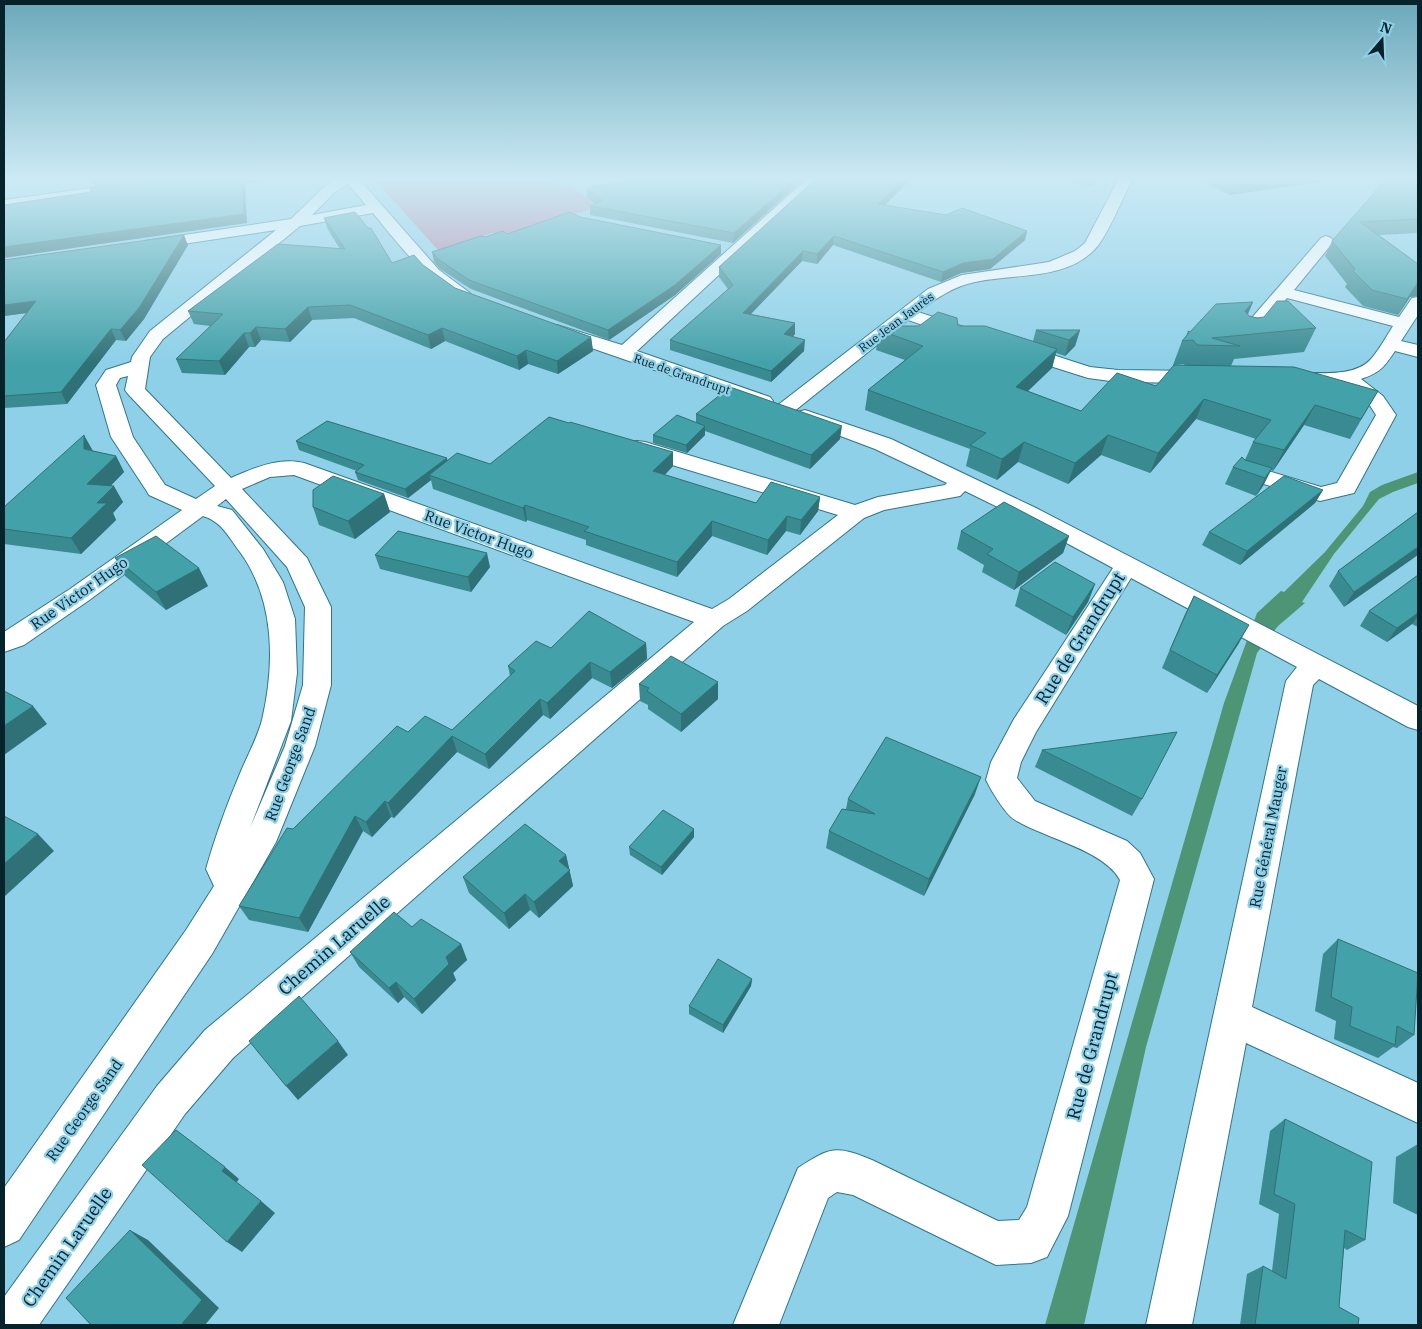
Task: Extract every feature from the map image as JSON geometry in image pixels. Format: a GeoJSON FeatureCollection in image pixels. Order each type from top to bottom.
{"type":"FeatureCollection","features":[{"type":"Feature","properties":{"kind":"street"},"geometry":{"type":"LineString","coordinates":[[137,245],[165,240]]}},
{"type":"Feature","properties":{"kind":"street","name":"Rue George Sand"},"geometry":{"type":"LineString","coordinates":[[4,1225],[199,942],[265,832],[300,746],[317,686],[318,607],[298,564],[228,487],[135,390],[141,357],[156,335],[272,240]]}},
{"type":"Feature","properties":{"kind":"street"},"geometry":{"type":"LineString","coordinates":[[404,240],[433,273],[464,295],[483,302]]}},
{"type":"Feature","properties":{"kind":"street"},"geometry":{"type":"LineString","coordinates":[[621,353],[629,349],[746,240]]}},
{"type":"Feature","properties":{"kind":"street","name":"Rue Jean Jaurès"},"geometry":{"type":"LineString","coordinates":[[786,409],[928,296],[946,286],[973,277],[1044,267],[1071,261],[1085,252],[1093,240]]}},
{"type":"Feature","properties":{"kind":"street"},"geometry":{"type":"LineString","coordinates":[[1246,335],[1326,241]]}},
{"type":"Feature","properties":{"kind":"street"},"geometry":{"type":"LineString","coordinates":[[717,247],[735,250]]}},
{"type":"Feature","properties":{"kind":"street"},"geometry":{"type":"LineString","coordinates":[[1283,292],[1404,324]]}},
{"type":"Feature","properties":{"kind":"street"},"geometry":{"type":"LineString","coordinates":[[1277,378],[1325,379],[1347,377],[1364,372],[1377,364],[1418,302]]}},
{"type":"Feature","properties":{"kind":"street"},"geometry":{"type":"LineString","coordinates":[[906,314],[979,338]]}},
{"type":"Feature","properties":{"kind":"street","name":"Rue de Grandrupt"},"geometry":{"type":"LineString","coordinates":[[538,323],[883,444],[1028,513],[1418,718]]}},
{"type":"Feature","properties":{"kind":"street"},"geometry":{"type":"LineString","coordinates":[[998,344],[1088,372],[1118,376],[1220,378]]}},
{"type":"Feature","properties":{"kind":"street"},"geometry":{"type":"LineString","coordinates":[[1390,344],[1418,351]]}},
{"type":"Feature","properties":{"kind":"street"},"geometry":{"type":"LineString","coordinates":[[139,366],[113,374],[106,385],[122,437],[157,490],[181,502],[224,515],[254,554],[270,582],[282,619],[283,673],[276,721],[235,824],[222,869],[232,886]]}},
{"type":"Feature","properties":{"kind":"street"},"geometry":{"type":"LineString","coordinates":[[1245,471],[1320,494],[1346,488],[1386,415],[1376,400],[1347,377]]}},
{"type":"Feature","properties":{"kind":"street"},"geometry":{"type":"LineString","coordinates":[[621,442],[856,513]]}},
{"type":"Feature","properties":{"kind":"street","name":"Rue Victor Hugo"},"geometry":{"type":"LineString","coordinates":[[4,643],[15,638],[79,595],[228,487],[266,471],[296,468],[714,620]]}},
{"type":"Feature","properties":{"kind":"street"},"geometry":{"type":"LineString","coordinates":[[714,620],[738,605],[856,513],[878,504],[952,491],[962,482]]}},
{"type":"Feature","properties":{"kind":"street","name":"Rue de Grandrupt"},"geometry":{"type":"LineString","coordinates":[[756,1325],[813,1183],[832,1170],[857,1174],[996,1243],[1031,1241],[1046,1216],[1137,879],[1128,863],[1115,851],[1024,810],[1001,780],[1006,762],[1024,727],[1127,565]]}},
{"type":"Feature","properties":{"kind":"street","name":"Chemin Laruelle"},"geometry":{"type":"LineString","coordinates":[[12,1325],[171,1100],[219,1044],[714,620]]}},
{"type":"Feature","properties":{"kind":"street","name":"Rue Général Mauger"},"geometry":{"type":"LineString","coordinates":[[1169,1325],[1300,681],[1317,665]]}},
{"type":"Feature","properties":{"kind":"street"},"geometry":{"type":"LineString","coordinates":[[1232,1017],[1418,1103]]}},
{"type":"Feature","properties":{"kind":"shaded area"},"geometry":{"type":"Polygon","coordinates":[[[429,240],[471,240],[439,251],[429,240]]]}},
{"type":"Feature","properties":{"kind":"shaded area"},"geometry":{"type":"Polygon","coordinates":[[[1418,472],[1418,483],[1379,499],[1334,554],[1302,602],[1305,603],[1278,626],[1257,653],[1146,1047],[1084,1325],[1045,1325],[1224,703],[1257,613],[1281,591],[1284,592],[1325,552],[1363,506],[1370,492],[1382,485],[1418,472]]]}},
{"type":"Feature","properties":{"kind":"building"},"geometry":{"type":"Polygon","coordinates":[[[4,240],[55,240],[4,247],[4,240]]]}},
{"type":"Feature","properties":{"kind":"building"},"geometry":{"type":"Polygon","coordinates":[[[148,240],[181,240],[139,308],[120,330],[111,329],[61,392],[4,396],[4,342],[36,301],[4,305],[4,260],[148,240]]]}},
{"type":"Feature","properties":{"kind":"building"},"geometry":{"type":"Polygon","coordinates":[[[339,240],[378,240],[392,263],[414,255],[423,265],[455,288],[591,337],[557,361],[526,350],[517,356],[442,328],[428,335],[350,305],[308,307],[285,329],[256,327],[250,333],[244,333],[219,361],[176,359],[223,314],[188,311],[278,244],[345,249],[339,240]]]}},
{"type":"Feature","properties":{"kind":"building"},"geometry":{"type":"Polygon","coordinates":[[[469,240],[696,240],[721,245],[675,285],[608,330],[469,280],[438,259],[432,252],[469,240]]]}},
{"type":"Feature","properties":{"kind":"building"},"geometry":{"type":"Polygon","coordinates":[[[749,240],[830,240],[817,254],[803,251],[743,313],[795,323],[784,334],[805,340],[771,371],[670,340],[733,285],[719,267],[749,240]]]}},
{"type":"Feature","properties":{"kind":"building"},"geometry":{"type":"Polygon","coordinates":[[[846,240],[1016,240],[993,259],[963,263],[943,272],[846,240]]]}},
{"type":"Feature","properties":{"kind":"building"},"geometry":{"type":"Polygon","coordinates":[[[1385,240],[1418,264],[1418,282],[1407,299],[1372,290],[1353,271],[1355,269],[1332,241],[1385,240]]]}},
{"type":"Feature","properties":{"kind":"building"},"geometry":{"type":"Polygon","coordinates":[[[1277,301],[1288,301],[1316,328],[1212,338],[1240,346],[1197,345],[1193,340],[1182,341],[1189,333],[1188,331],[1190,332],[1216,304],[1253,302],[1245,311],[1249,316],[1257,318],[1264,317],[1277,301]]]}},
{"type":"Feature","properties":{"kind":"building"},"geometry":{"type":"Polygon","coordinates":[[[938,312],[957,318],[958,326],[985,326],[1057,349],[1016,387],[1081,411],[1117,373],[1156,386],[1174,365],[1294,367],[1378,391],[1361,419],[1315,405],[1284,450],[1253,442],[1271,420],[1204,399],[1158,453],[1108,435],[1075,463],[1024,442],[1002,459],[970,445],[986,433],[868,390],[923,346],[879,330],[879,328],[883,326],[919,326],[938,312]]]}},
{"type":"Feature","properties":{"kind":"building"},"geometry":{"type":"Polygon","coordinates":[[[1036,330],[1080,330],[1069,340],[1036,330]]]}},
{"type":"Feature","properties":{"kind":"building"},"geometry":{"type":"Polygon","coordinates":[[[730,387],[842,426],[811,455],[696,414],[730,387]]]}},
{"type":"Feature","properties":{"kind":"building"},"geometry":{"type":"Polygon","coordinates":[[[677,415],[705,426],[686,445],[653,435],[677,415]]]}},
{"type":"Feature","properties":{"kind":"building"},"geometry":{"type":"Polygon","coordinates":[[[549,417],[673,452],[653,471],[756,503],[771,482],[820,497],[801,520],[787,516],[768,540],[712,521],[677,562],[584,531],[589,527],[525,505],[523,508],[429,475],[457,453],[490,464],[549,417]]]}},
{"type":"Feature","properties":{"kind":"building"},"geometry":{"type":"Polygon","coordinates":[[[327,421],[447,458],[405,489],[355,472],[364,465],[296,441],[327,421]]]}},
{"type":"Feature","properties":{"kind":"building"},"geometry":{"type":"Polygon","coordinates":[[[84,435],[84,449],[116,456],[87,484],[114,486],[97,503],[107,503],[71,538],[4,529],[4,507],[84,435]]]}},
{"type":"Feature","properties":{"kind":"building"},"geometry":{"type":"Polygon","coordinates":[[[1242,457],[1245,460],[1272,468],[1265,478],[1233,467],[1242,457]]]}},
{"type":"Feature","properties":{"kind":"building"},"geometry":{"type":"Polygon","coordinates":[[[333,476],[384,494],[348,521],[313,507],[313,490],[333,476]]]}},
{"type":"Feature","properties":{"kind":"building"},"geometry":{"type":"Polygon","coordinates":[[[1284,476],[1323,490],[1247,551],[1209,532],[1284,476]]]}},
{"type":"Feature","properties":{"kind":"building"},"geometry":{"type":"Polygon","coordinates":[[[1004,502],[1069,536],[1019,572],[987,554],[993,549],[961,531],[1004,502]]]}},
{"type":"Feature","properties":{"kind":"building"},"geometry":{"type":"Polygon","coordinates":[[[1418,512],[1418,547],[1354,592],[1338,571],[1418,512]]]}},
{"type":"Feature","properties":{"kind":"building"},"geometry":{"type":"Polygon","coordinates":[[[398,531],[487,553],[468,577],[375,555],[398,531]]]}},
{"type":"Feature","properties":{"kind":"building"},"geometry":{"type":"Polygon","coordinates":[[[156,536],[199,568],[156,592],[115,558],[156,536]]]}},
{"type":"Feature","properties":{"kind":"building"},"geometry":{"type":"Polygon","coordinates":[[[1055,562],[1095,584],[1073,617],[1020,588],[1055,562]]]}},
{"type":"Feature","properties":{"kind":"building"},"geometry":{"type":"Polygon","coordinates":[[[1418,575],[1418,613],[1397,628],[1369,611],[1418,575]]]}},
{"type":"Feature","properties":{"kind":"building"},"geometry":{"type":"Polygon","coordinates":[[[1194,596],[1249,625],[1217,675],[1170,650],[1194,596]]]}},
{"type":"Feature","properties":{"kind":"building"},"geometry":{"type":"Polygon","coordinates":[[[589,611],[646,643],[610,672],[590,662],[547,703],[540,699],[485,754],[452,736],[388,803],[385,801],[366,822],[355,816],[299,918],[239,906],[287,828],[293,829],[397,726],[408,732],[425,716],[452,730],[515,671],[508,666],[536,641],[551,648],[589,611]]]}},
{"type":"Feature","properties":{"kind":"building"},"geometry":{"type":"Polygon","coordinates":[[[671,656],[718,682],[681,714],[647,691],[649,688],[639,684],[671,656]]]}},
{"type":"Feature","properties":{"kind":"building"},"geometry":{"type":"Polygon","coordinates":[[[4,691],[33,706],[4,726],[4,691]]]}},
{"type":"Feature","properties":{"kind":"building"},"geometry":{"type":"Polygon","coordinates":[[[1177,732],[1142,799],[1042,750],[1177,732]]]}},
{"type":"Feature","properties":{"kind":"building"},"geometry":{"type":"Polygon","coordinates":[[[886,737],[981,777],[929,879],[829,831],[842,809],[875,814],[848,799],[886,737]]]}},
{"type":"Feature","properties":{"kind":"building"},"geometry":{"type":"Polygon","coordinates":[[[663,810],[694,829],[661,867],[629,847],[663,810]]]}},
{"type":"Feature","properties":{"kind":"building"},"geometry":{"type":"Polygon","coordinates":[[[4,816],[38,834],[4,864],[4,816]]]}},
{"type":"Feature","properties":{"kind":"building"},"geometry":{"type":"Polygon","coordinates":[[[525,824],[566,855],[559,861],[570,870],[534,902],[525,894],[504,913],[463,877],[525,824]]]}},
{"type":"Feature","properties":{"kind":"building"},"geometry":{"type":"Polygon","coordinates":[[[394,912],[412,927],[421,919],[461,944],[446,957],[449,964],[414,999],[396,982],[389,988],[350,952],[394,912]]]}},
{"type":"Feature","properties":{"kind":"building"},"geometry":{"type":"Polygon","coordinates":[[[1338,939],[1418,973],[1414,1035],[1397,1026],[1395,1045],[1350,1026],[1352,1007],[1331,997],[1338,939]]]}},
{"type":"Feature","properties":{"kind":"building"},"geometry":{"type":"Polygon","coordinates":[[[718,959],[752,979],[723,1025],[689,1006],[718,959]]]}},
{"type":"Feature","properties":{"kind":"building"},"geometry":{"type":"Polygon","coordinates":[[[299,996],[338,1041],[286,1086],[249,1041],[299,996]]]}},
{"type":"Feature","properties":{"kind":"building"},"geometry":{"type":"Polygon","coordinates":[[[1285,1119],[1372,1162],[1365,1240],[1345,1230],[1339,1307],[1359,1318],[1358,1325],[1255,1325],[1263,1266],[1286,1279],[1295,1204],[1274,1194],[1285,1119]]]}},
{"type":"Feature","properties":{"kind":"building"},"geometry":{"type":"Polygon","coordinates":[[[176,1130],[225,1167],[222,1171],[261,1201],[227,1242],[142,1165],[176,1130]]]}},
{"type":"Feature","properties":{"kind":"building"},"geometry":{"type":"Polygon","coordinates":[[[130,1230],[202,1300],[181,1325],[91,1325],[66,1298],[130,1230]]]}}]}
